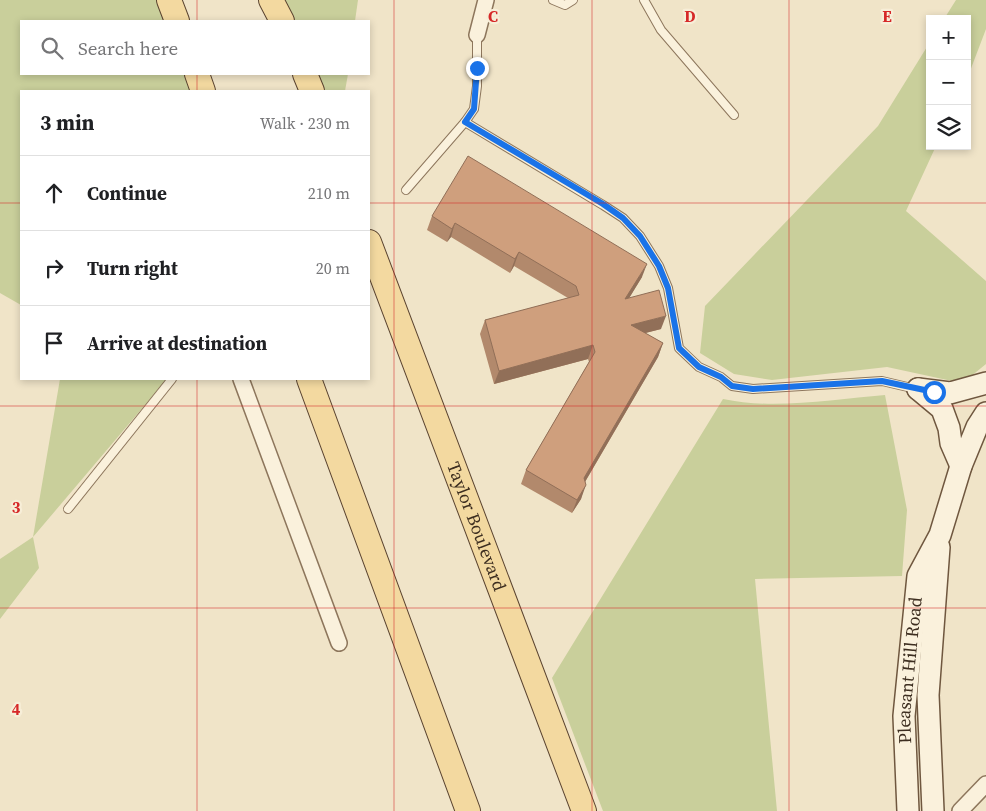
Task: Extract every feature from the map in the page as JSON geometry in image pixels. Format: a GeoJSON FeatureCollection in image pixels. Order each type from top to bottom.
{"type":"FeatureCollection","features":[{"type":"Feature","properties":{"kind":"main road"},"geometry":{"type":"LineString","coordinates":[[169,0],[177,20]]}},
{"type":"Feature","properties":{"kind":"main road"},"geometry":{"type":"LineString","coordinates":[[272,0],[282,20]]}},
{"type":"Feature","properties":{"kind":"main road"},"geometry":{"type":"LineString","coordinates":[[196,75],[203,90]]}},
{"type":"Feature","properties":{"kind":"main road"},"geometry":{"type":"LineString","coordinates":[[305,75],[312,90]]}},
{"type":"Feature","properties":{"kind":"main road","name":"Taylor Boulevard"},"geometry":{"type":"LineString","coordinates":[[370,245],[584,811]]}},
{"type":"Feature","properties":{"kind":"main road"},"geometry":{"type":"LineString","coordinates":[[309,380],[468,811]]}},
{"type":"Feature","properties":{"kind":"main road"},"geometry":{"type":"LineString","coordinates":[[918,389],[950,393],[986,383]]}},
{"type":"Feature","properties":{"kind":"main road"},"geometry":{"type":"LineString","coordinates":[[918,389],[942,409],[949,428],[951,443],[961,466]]}},
{"type":"Feature","properties":{"kind":"main road","name":"Pleasant Hill Road"},"geometry":{"type":"LineString","coordinates":[[908,811],[904,716],[918,576],[940,535],[961,466],[977,427],[986,413]]}},
{"type":"Feature","properties":{"kind":"main road","name":"Pleasant Hill Road"},"geometry":{"type":"LineString","coordinates":[[933,811],[928,696],[940,535]]}},
{"type":"Feature","properties":{"kind":"street"},"geometry":{"type":"LineString","coordinates":[[477,34],[486,0]]}},
{"type":"Feature","properties":{"kind":"street"},"geometry":{"type":"LineString","coordinates":[[241,380],[339,643]]}},
{"type":"Feature","properties":{"kind":"street"},"geometry":{"type":"LineString","coordinates":[[960,811],[986,784]]}},
{"type":"Feature","properties":{"kind":"lane"},"geometry":{"type":"LineString","coordinates":[[553,0],[565,5],[573,0]]}},
{"type":"Feature","properties":{"kind":"lane"},"geometry":{"type":"LineString","coordinates":[[644,0],[662,30],[734,114]]}},
{"type":"Feature","properties":{"kind":"lane"},"geometry":{"type":"LineString","coordinates":[[406,190],[474,109],[477,34]]}},
{"type":"Feature","properties":{"kind":"lane"},"geometry":{"type":"LineString","coordinates":[[465,122],[623,218],[640,236],[659,266],[668,288],[679,348],[699,367],[721,377],[732,386],[753,389],[882,381],[918,389]]}},
{"type":"Feature","properties":{"kind":"lane"},"geometry":{"type":"LineString","coordinates":[[68,510],[171,380]]}},
{"type":"Feature","properties":{"kind":"green space"},"geometry":{"type":"Polygon","coordinates":[[[0,0],[168,0],[175,20],[20,20],[20,75],[194,75],[201,90],[20,90],[20,304],[0,293],[0,0]]]}},
{"type":"Feature","properties":{"kind":"green space"},"geometry":{"type":"Polygon","coordinates":[[[271,0],[358,0],[355,20],[281,20],[271,0]]]}},
{"type":"Feature","properties":{"kind":"green space"},"geometry":{"type":"Polygon","coordinates":[[[956,0],[986,0],[986,29],[971,68],[971,15],[947,15],[956,0]]]}},
{"type":"Feature","properties":{"kind":"green space"},"geometry":{"type":"Polygon","coordinates":[[[926,48],[926,150],[934,150],[906,211],[986,281],[986,364],[970,377],[952,381],[887,367],[772,380],[734,374],[700,353],[705,306],[878,126],[926,48]]]}},
{"type":"Feature","properties":{"kind":"green space"},"geometry":{"type":"Polygon","coordinates":[[[305,75],[348,75],[345,90],[312,90],[305,75]]]}},
{"type":"Feature","properties":{"kind":"green space"},"geometry":{"type":"Polygon","coordinates":[[[60,380],[166,380],[33,537],[60,380]]]}},
{"type":"Feature","properties":{"kind":"green space"},"geometry":{"type":"Polygon","coordinates":[[[885,395],[907,510],[902,576],[755,579],[777,811],[603,811],[552,678],[723,399],[762,404],[783,404],[885,395]]]}},
{"type":"Feature","properties":{"kind":"green space"},"geometry":{"type":"Polygon","coordinates":[[[33,537],[39,568],[0,619],[0,559],[33,537]]]}},
{"type":"Feature","properties":{"kind":"building"},"geometry":{"type":"Polygon","coordinates":[[[468,156],[647,264],[625,299],[659,290],[666,316],[631,325],[663,343],[584,478],[586,485],[577,500],[526,470],[595,352],[593,345],[499,371],[485,320],[579,295],[576,286],[519,252],[515,259],[455,223],[452,229],[432,216],[468,156]]]}},
{"type":"Feature","properties":{"kind":"route"},"geometry":{"type":"LineString","coordinates":[[477,68],[478,86],[474,109],[465,122],[603,204],[623,218],[640,236],[659,266],[668,288],[679,348],[699,367],[721,377],[732,386],[753,389],[882,381],[934,392]]}}]}
